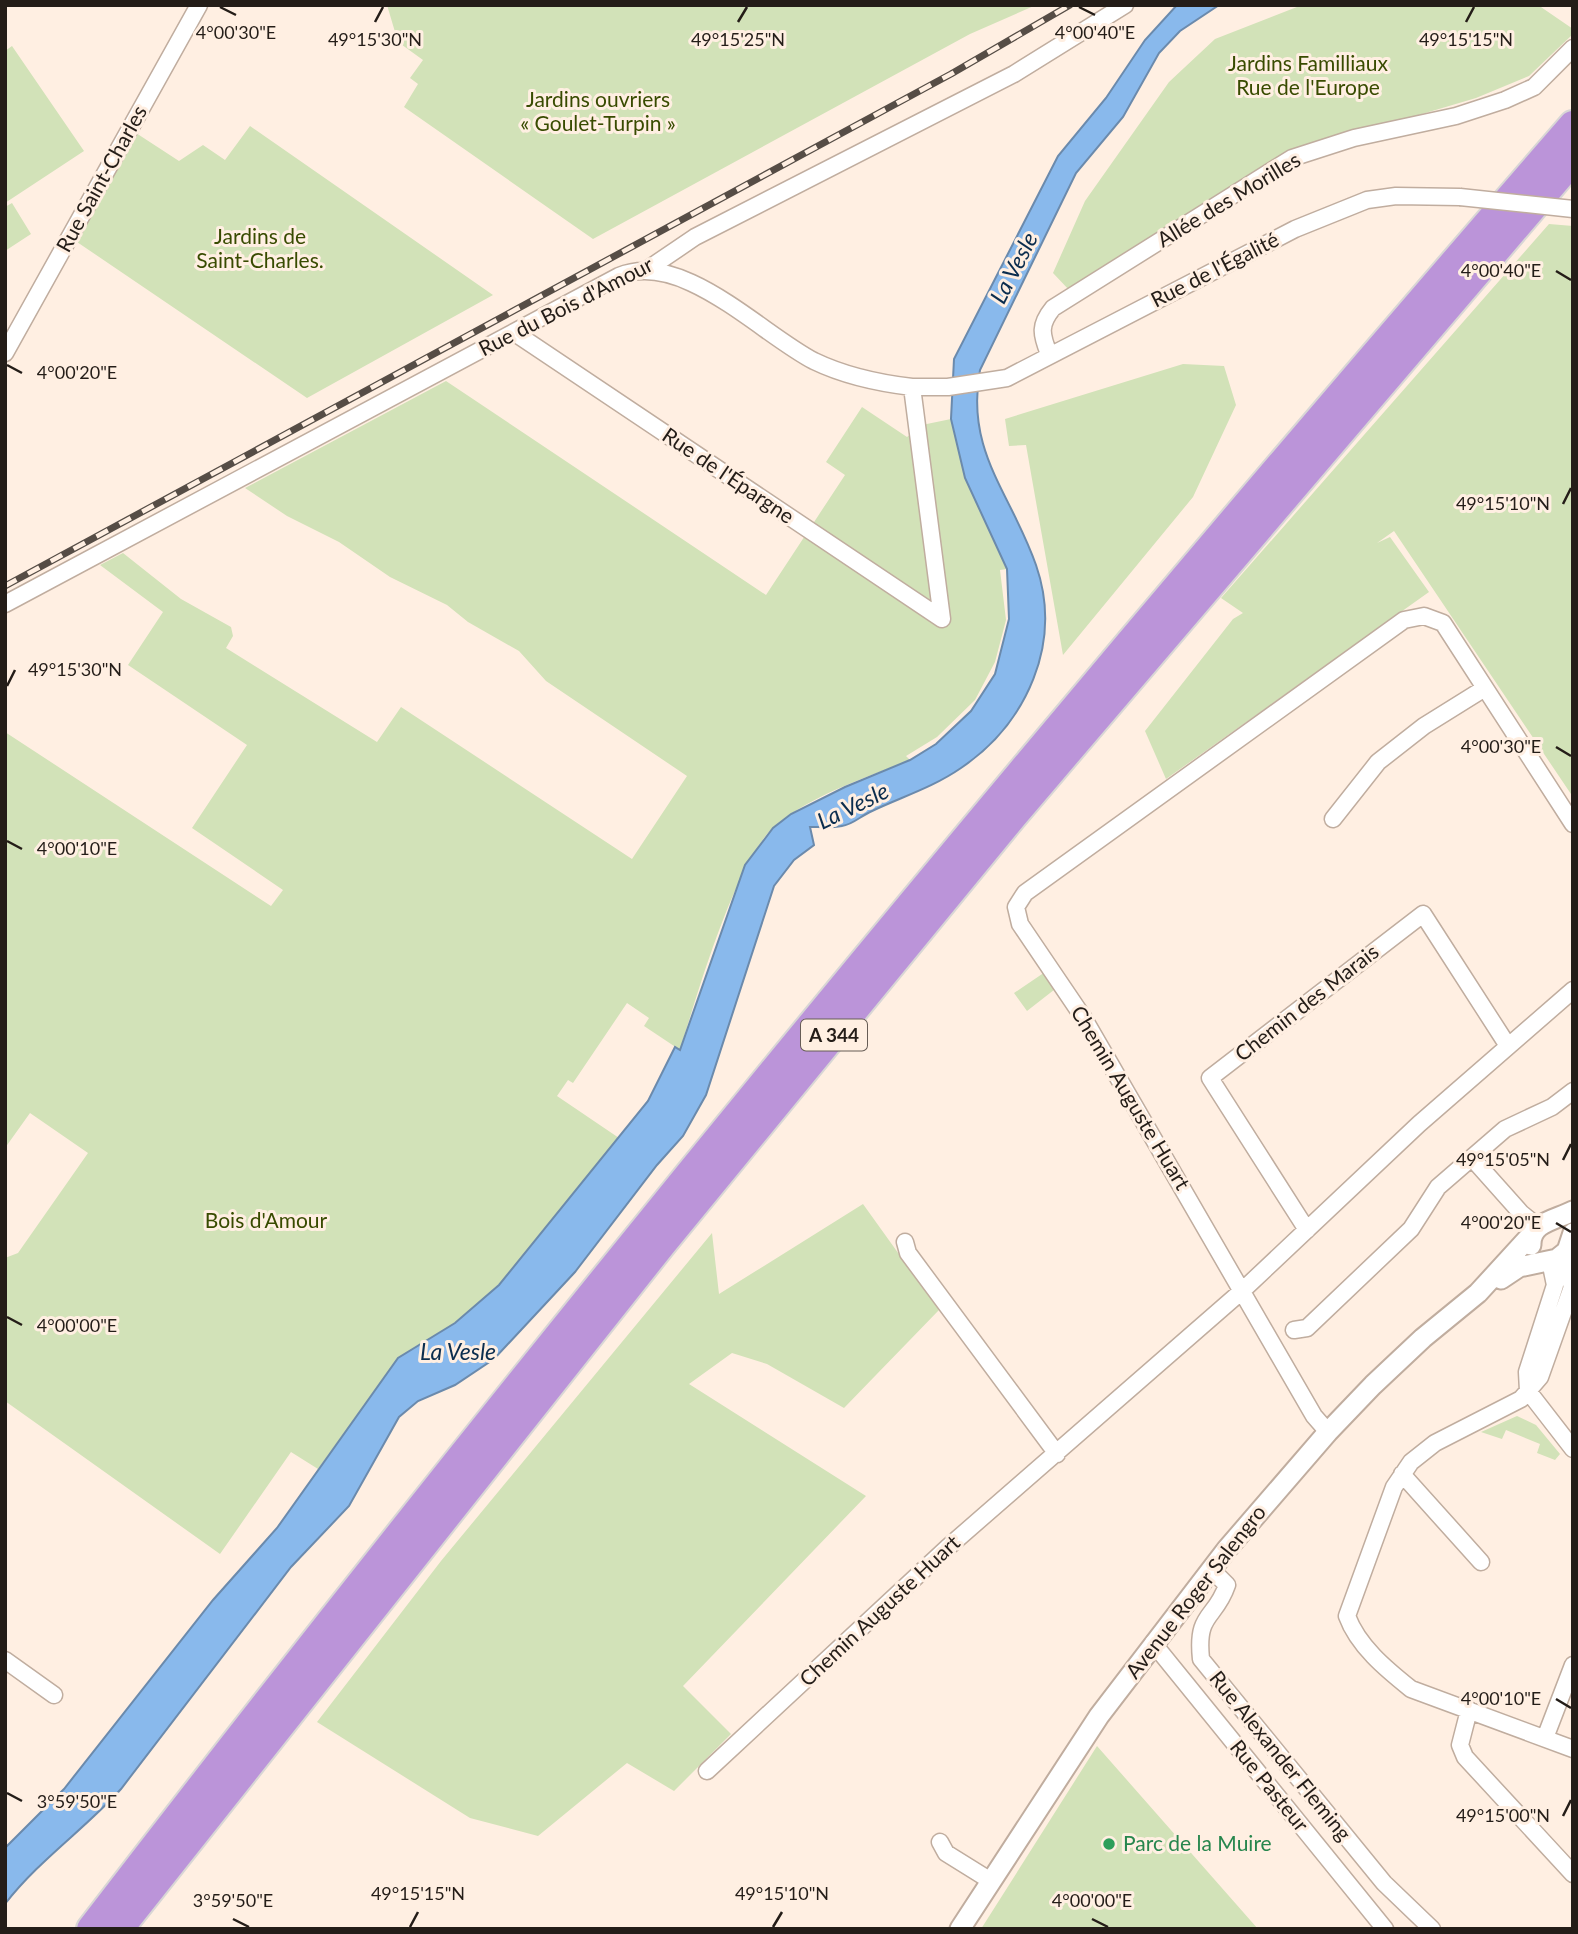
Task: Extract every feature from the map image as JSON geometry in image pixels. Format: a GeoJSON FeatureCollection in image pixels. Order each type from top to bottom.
{"type":"FeatureCollection","features":[{"type":"Feature","properties":{"kind":"highway","name":"A 344"},"geometry":{"type":"LineString","coordinates":[[91,1929],[662,1208],[1001,796],[1573,125]]}},
{"type":"Feature","properties":{"kind":"highway","name":"A 344"},"geometry":{"type":"LineString","coordinates":[[119,1929],[645,1266],[969,870],[1218,572],[1573,160]]}},
{"type":"Feature","properties":{"kind":"street","name":"Rue Saint-Charles"},"geometry":{"type":"LineString","coordinates":[[5,353],[199,5]]}},
{"type":"Feature","properties":{"kind":"street","name":"Rue du Bois d'Amour"},"geometry":{"type":"LineString","coordinates":[[5,604],[515,334],[619,276],[648,269],[695,237],[1014,74],[1125,5]]}},
{"type":"Feature","properties":{"kind":"street","name":"Allée des Morilles"},"geometry":{"type":"LineString","coordinates":[[1049,354],[1041,334],[1042,322],[1054,308],[1292,158],[1354,138],[1456,116],[1505,100],[1534,87],[1573,48]]}},
{"type":"Feature","properties":{"kind":"street","name":"Rue de l'Égalité"},"geometry":{"type":"LineString","coordinates":[[912,387],[948,387],[1007,378],[1296,229],[1367,200],[1396,196],[1460,197],[1573,209]]}},
{"type":"Feature","properties":{"kind":"street"},"geometry":{"type":"LineString","coordinates":[[648,269],[672,275],[704,290],[814,361],[861,379],[912,387]]}},
{"type":"Feature","properties":{"kind":"street","name":"Rue de l'Épargne"},"geometry":{"type":"LineString","coordinates":[[515,334],[942,619],[912,387]]}},
{"type":"Feature","properties":{"kind":"street","name":"Chemin Auguste Huart"},"geometry":{"type":"LineString","coordinates":[[1328,1432],[1314,1416],[1083,1017],[1020,924],[1016,907],[1025,893],[1404,620],[1424,616],[1443,623],[1485,688]]}},
{"type":"Feature","properties":{"kind":"street"},"geometry":{"type":"LineString","coordinates":[[1333,818],[1377,762],[1424,726],[1485,688],[1573,824]]}},
{"type":"Feature","properties":{"kind":"street","name":"Chemin des Marais"},"geometry":{"type":"LineString","coordinates":[[1307,1230],[1210,1078],[1423,914],[1508,1046]]}},
{"type":"Feature","properties":{"kind":"street"},"geometry":{"type":"LineString","coordinates":[[1243,1290],[1419,1124],[1573,990]]}},
{"type":"Feature","properties":{"kind":"street"},"geometry":{"type":"LineString","coordinates":[[1294,1330],[1307,1328],[1411,1229],[1438,1187],[1505,1129],[1552,1107],[1573,1091]]}},
{"type":"Feature","properties":{"kind":"street"},"geometry":{"type":"LineString","coordinates":[[1472,1158],[1521,1213],[1541,1227],[1564,1228],[1563,1250],[1555,1285],[1527,1372],[1528,1391],[1573,1449]]}},
{"type":"Feature","properties":{"kind":"street","name":"Avenue Roger Salengro"},"geometry":{"type":"LineString","coordinates":[[1478,1293],[1541,1227],[1573,1210]]}},
{"type":"Feature","properties":{"kind":"street"},"geometry":{"type":"LineString","coordinates":[[1541,1227],[1531,1247],[1563,1250]]}},
{"type":"Feature","properties":{"kind":"street"},"geometry":{"type":"LineString","coordinates":[[905,1242],[908,1253],[1057,1454]]}},
{"type":"Feature","properties":{"kind":"street","name":"Avenue Roger Salengro"},"geometry":{"type":"LineString","coordinates":[[960,1929],[1099,1716],[1153,1643],[1328,1432],[1423,1338],[1478,1293],[1519,1267],[1563,1250]]}},
{"type":"Feature","properties":{"kind":"street","name":"Chemin Auguste Huart"},"geometry":{"type":"LineString","coordinates":[[707,1771],[947,1548],[1243,1290]]}},
{"type":"Feature","properties":{"kind":"street"},"geometry":{"type":"LineString","coordinates":[[1528,1391],[1521,1399],[1436,1443],[1411,1462],[1402,1474],[1347,1616],[1353,1633],[1390,1672],[1411,1689],[1573,1749]]}},
{"type":"Feature","properties":{"kind":"street"},"geometry":{"type":"LineString","coordinates":[[1402,1474],[1481,1562]]}},
{"type":"Feature","properties":{"kind":"street","name":"Rue Alexander Fleming"},"geometry":{"type":"LineString","coordinates":[[1212,1569],[1227,1585],[1223,1596],[1202,1622],[1199,1642],[1201,1659],[1384,1883],[1432,1929]]}},
{"type":"Feature","properties":{"kind":"street","name":"Rue Pasteur"},"geometry":{"type":"LineString","coordinates":[[1153,1643],[1385,1929]]}},
{"type":"Feature","properties":{"kind":"street"},"geometry":{"type":"LineString","coordinates":[[5,1660],[54,1695]]}},
{"type":"Feature","properties":{"kind":"street"},"geometry":{"type":"LineString","coordinates":[[1545,1738],[1573,1665]]}},
{"type":"Feature","properties":{"kind":"street"},"geometry":{"type":"LineString","coordinates":[[1469,1710],[1460,1745],[1465,1757],[1573,1874]]}},
{"type":"Feature","properties":{"kind":"street"},"geometry":{"type":"LineString","coordinates":[[940,1842],[946,1853],[991,1881]]}},
{"type":"Feature","properties":{"kind":"green space","name":"Jardins ouvriers « Goulet-Turpin »"},"geometry":{"type":"Polygon","coordinates":[[[387,5],[1036,5],[970,34],[593,239],[404,107],[418,84],[410,78],[423,60],[398,42],[387,5]]]}},
{"type":"Feature","properties":{"kind":"green space","name":"Jardins Familliaux Rue de l'Europe"},"geometry":{"type":"Polygon","coordinates":[[[1302,5],[1538,5],[1573,29],[1573,34],[1529,76],[1476,98],[1297,151],[1253,173],[1070,291],[1053,273],[1085,201],[1169,82],[1215,39],[1302,5]]]}},
{"type":"Feature","properties":{"kind":"green space"},"geometry":{"type":"Polygon","coordinates":[[[12,46],[84,151],[5,203],[5,51],[12,46]]]}},
{"type":"Feature","properties":{"kind":"green space","name":"Jardins de Saint-Charles."},"geometry":{"type":"Polygon","coordinates":[[[250,126],[493,295],[307,398],[77,242],[136,133],[179,161],[203,145],[225,160],[250,126]]]}},
{"type":"Feature","properties":{"kind":"green space"},"geometry":{"type":"Polygon","coordinates":[[[12,203],[31,234],[5,251],[5,207],[12,203]]]}},
{"type":"Feature","properties":{"kind":"green space"},"geometry":{"type":"Polygon","coordinates":[[[1549,224],[1573,226],[1573,797],[1394,531],[1377,543],[1390,537],[1429,592],[1166,779],[1145,731],[1233,619],[1243,613],[1221,598],[1549,224]]]}},
{"type":"Feature","properties":{"kind":"green space"},"geometry":{"type":"Polygon","coordinates":[[[1183,364],[1224,366],[1236,405],[1193,497],[1063,655],[1026,445],[1009,446],[1005,419],[1183,364]]]}},
{"type":"Feature","properties":{"kind":"green space","name":"Bois d'Amour"},"geometry":{"type":"Polygon","coordinates":[[[446,381],[766,595],[845,475],[826,462],[862,407],[907,437],[922,425],[951,419],[965,478],[1007,569],[1000,570],[1006,620],[995,662],[975,700],[937,737],[906,756],[910,760],[807,804],[776,825],[761,842],[746,867],[719,930],[680,1050],[644,1026],[649,1018],[627,1003],[573,1083],[568,1080],[557,1096],[619,1138],[498,1286],[455,1323],[398,1358],[318,1469],[291,1452],[220,1554],[5,1401],[5,1258],[18,1253],[88,1153],[30,1113],[5,1148],[5,732],[271,906],[283,890],[192,828],[247,745],[128,665],[163,612],[100,565],[123,553],[181,599],[231,627],[233,636],[226,648],[377,742],[401,707],[632,859],[687,776],[546,681],[519,651],[468,622],[447,605],[390,577],[339,542],[287,516],[245,488],[446,381]]]}},
{"type":"Feature","properties":{"kind":"green space"},"geometry":{"type":"Polygon","coordinates":[[[1048,970],[1059,986],[1027,1011],[1014,993],[1048,970]]]}},
{"type":"Feature","properties":{"kind":"green space"},"geometry":{"type":"Polygon","coordinates":[[[863,1204],[939,1310],[844,1408],[767,1364],[732,1353],[689,1384],[866,1496],[683,1686],[731,1734],[674,1791],[627,1763],[538,1836],[470,1818],[317,1722],[441,1561],[712,1233],[719,1294],[863,1204]]]}},
{"type":"Feature","properties":{"kind":"green space"},"geometry":{"type":"Polygon","coordinates":[[[1517,1416],[1536,1425],[1560,1454],[1555,1460],[1537,1453],[1540,1444],[1506,1430],[1502,1439],[1481,1432],[1517,1416]]]}},
{"type":"Feature","properties":{"kind":"green space","name":"Parc de la Muire"},"geometry":{"type":"Polygon","coordinates":[[[1097,1746],[1258,1929],[981,1929],[1097,1746]]]}},
{"type":"Feature","properties":{"kind":"water","name":"La Vesle"},"geometry":{"type":"Polygon","coordinates":[[[1177,5],[1219,5],[1180,31],[1159,53],[1123,117],[1076,173],[980,370],[977,399],[979,425],[985,449],[1026,539],[1043,594],[1045,623],[1042,652],[1021,705],[984,750],[950,775],[849,824],[810,827],[814,845],[794,860],[774,886],[706,1095],[683,1136],[657,1165],[575,1272],[494,1359],[455,1385],[418,1401],[399,1417],[349,1506],[291,1567],[121,1789],[32,1873],[5,1904],[5,1848],[64,1789],[213,1600],[277,1528],[398,1358],[455,1323],[499,1285],[648,1101],[675,1047],[680,1050],[745,865],[773,828],[791,814],[845,787],[910,760],[936,744],[971,711],[995,674],[1009,619],[1007,569],[965,478],[951,419],[954,359],[1058,156],[1106,98],[1145,40],[1177,5]]]}},
{"type":"Feature","properties":{"kind":"railway"},"geometry":{"type":"LineString","coordinates":[[5,586],[951,74],[1070,5]]}},
{"type":"Feature","properties":{"kind":"place","name":"Parc de la Muire"},"geometry":{"type":"Point","coordinates":[1109,1844]}}]}
